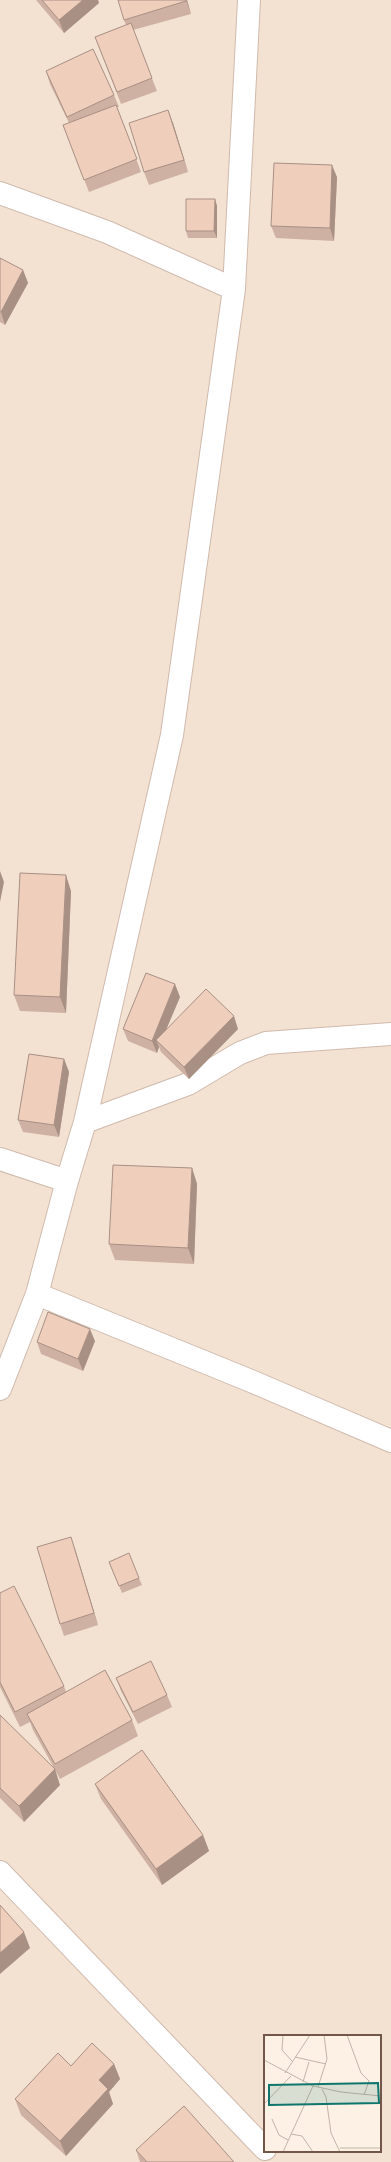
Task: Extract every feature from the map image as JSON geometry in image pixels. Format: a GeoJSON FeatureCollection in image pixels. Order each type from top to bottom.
{"type":"FeatureCollection","features":[{"type":"Feature","properties":{"kind":"street"},"geometry":{"type":"LineString","coordinates":[[0,1389],[37,1294],[67,1180],[85,1122],[172,735],[234,289],[248,0]]}},
{"type":"Feature","properties":{"kind":"street"},"geometry":{"type":"LineString","coordinates":[[0,193],[107,232],[234,289]]}},
{"type":"Feature","properties":{"kind":"street"},"geometry":{"type":"LineString","coordinates":[[85,1122],[188,1084],[240,1053],[266,1043],[391,1034]]}},
{"type":"Feature","properties":{"kind":"street"},"geometry":{"type":"LineString","coordinates":[[0,1158],[67,1180]]}},
{"type":"Feature","properties":{"kind":"street"},"geometry":{"type":"LineString","coordinates":[[37,1294],[252,1381],[391,1441]]}},
{"type":"Feature","properties":{"kind":"street"},"geometry":{"type":"LineString","coordinates":[[0,1872],[264,2148]]}},
{"type":"Feature","properties":{"kind":"street"},"geometry":{"type":"LineString","coordinates":[[268,2152],[278,2162]]}},
{"type":"Feature","properties":{"kind":"shaded area"},"geometry":{"type":"Polygon","coordinates":[[[0,0],[391,0],[391,2162],[0,2162],[0,0]]]}},
{"type":"Feature","properties":{"kind":"building"},"geometry":{"type":"Polygon","coordinates":[[[42,0],[83,0],[59,20],[42,0]]]}},
{"type":"Feature","properties":{"kind":"building"},"geometry":{"type":"Polygon","coordinates":[[[118,0],[186,0],[186,1],[124,20],[118,0]]]}},
{"type":"Feature","properties":{"kind":"building"},"geometry":{"type":"Polygon","coordinates":[[[131,23],[152,78],[117,92],[95,37],[131,23]]]}},
{"type":"Feature","properties":{"kind":"building"},"geometry":{"type":"Polygon","coordinates":[[[93,49],[114,95],[67,117],[46,71],[93,49]]]}},
{"type":"Feature","properties":{"kind":"building"},"geometry":{"type":"Polygon","coordinates":[[[116,105],[137,159],[84,180],[63,125],[116,105]]]}},
{"type":"Feature","properties":{"kind":"building"},"geometry":{"type":"Polygon","coordinates":[[[168,110],[184,160],[144,172],[129,123],[168,110]]]}},
{"type":"Feature","properties":{"kind":"building"},"geometry":{"type":"Polygon","coordinates":[[[274,163],[332,165],[330,228],[271,226],[274,163]]]}},
{"type":"Feature","properties":{"kind":"building"},"geometry":{"type":"Polygon","coordinates":[[[186,199],[215,199],[214,231],[186,231],[186,199]]]}},
{"type":"Feature","properties":{"kind":"building"},"geometry":{"type":"Polygon","coordinates":[[[0,258],[23,270],[1,312],[0,312],[0,258]]]}},
{"type":"Feature","properties":{"kind":"building"},"geometry":{"type":"Polygon","coordinates":[[[20,873],[66,875],[60,997],[14,995],[20,873]]]}},
{"type":"Feature","properties":{"kind":"building"},"geometry":{"type":"Polygon","coordinates":[[[146,973],[175,984],[152,1041],[123,1029],[146,973]]]}},
{"type":"Feature","properties":{"kind":"building"},"geometry":{"type":"Polygon","coordinates":[[[206,989],[234,1016],[184,1067],[156,1040],[206,989]]]}},
{"type":"Feature","properties":{"kind":"building"},"geometry":{"type":"Polygon","coordinates":[[[29,1054],[64,1059],[54,1125],[18,1120],[29,1054]]]}},
{"type":"Feature","properties":{"kind":"building"},"geometry":{"type":"Polygon","coordinates":[[[113,1165],[192,1168],[188,1248],[109,1244],[113,1165]]]}},
{"type":"Feature","properties":{"kind":"building"},"geometry":{"type":"Polygon","coordinates":[[[48,1312],[90,1329],[78,1359],[37,1342],[48,1312]]]}},
{"type":"Feature","properties":{"kind":"building"},"geometry":{"type":"Polygon","coordinates":[[[71,1537],[94,1613],[60,1624],[37,1547],[71,1537]]]}},
{"type":"Feature","properties":{"kind":"building"},"geometry":{"type":"Polygon","coordinates":[[[129,1553],[139,1578],[119,1586],[109,1562],[129,1553]]]}},
{"type":"Feature","properties":{"kind":"building"},"geometry":{"type":"Polygon","coordinates":[[[14,1586],[64,1686],[15,1712],[0,1682],[0,1593],[14,1586]]]}},
{"type":"Feature","properties":{"kind":"building"},"geometry":{"type":"Polygon","coordinates":[[[151,1661],[167,1695],[133,1712],[116,1678],[151,1661]]]}},
{"type":"Feature","properties":{"kind":"building"},"geometry":{"type":"Polygon","coordinates":[[[105,1670],[132,1720],[55,1764],[27,1714],[105,1670]]]}},
{"type":"Feature","properties":{"kind":"building"},"geometry":{"type":"Polygon","coordinates":[[[0,1715],[55,1769],[19,1806],[0,1788],[0,1715]]]}},
{"type":"Feature","properties":{"kind":"building"},"geometry":{"type":"Polygon","coordinates":[[[142,1750],[203,1835],[156,1869],[95,1784],[142,1750]]]}},
{"type":"Feature","properties":{"kind":"building"},"geometry":{"type":"Polygon","coordinates":[[[0,1905],[24,1932],[0,1953],[0,1905]]]}},
{"type":"Feature","properties":{"kind":"building"},"geometry":{"type":"Polygon","coordinates":[[[92,2043],[114,2064],[99,2080],[108,2089],[60,2141],[15,2099],[58,2053],[71,2066],[92,2043]]]}},
{"type":"Feature","properties":{"kind":"building"},"geometry":{"type":"Polygon","coordinates":[[[184,2106],[234,2162],[147,2162],[136,2150],[184,2106]]]}}]}
